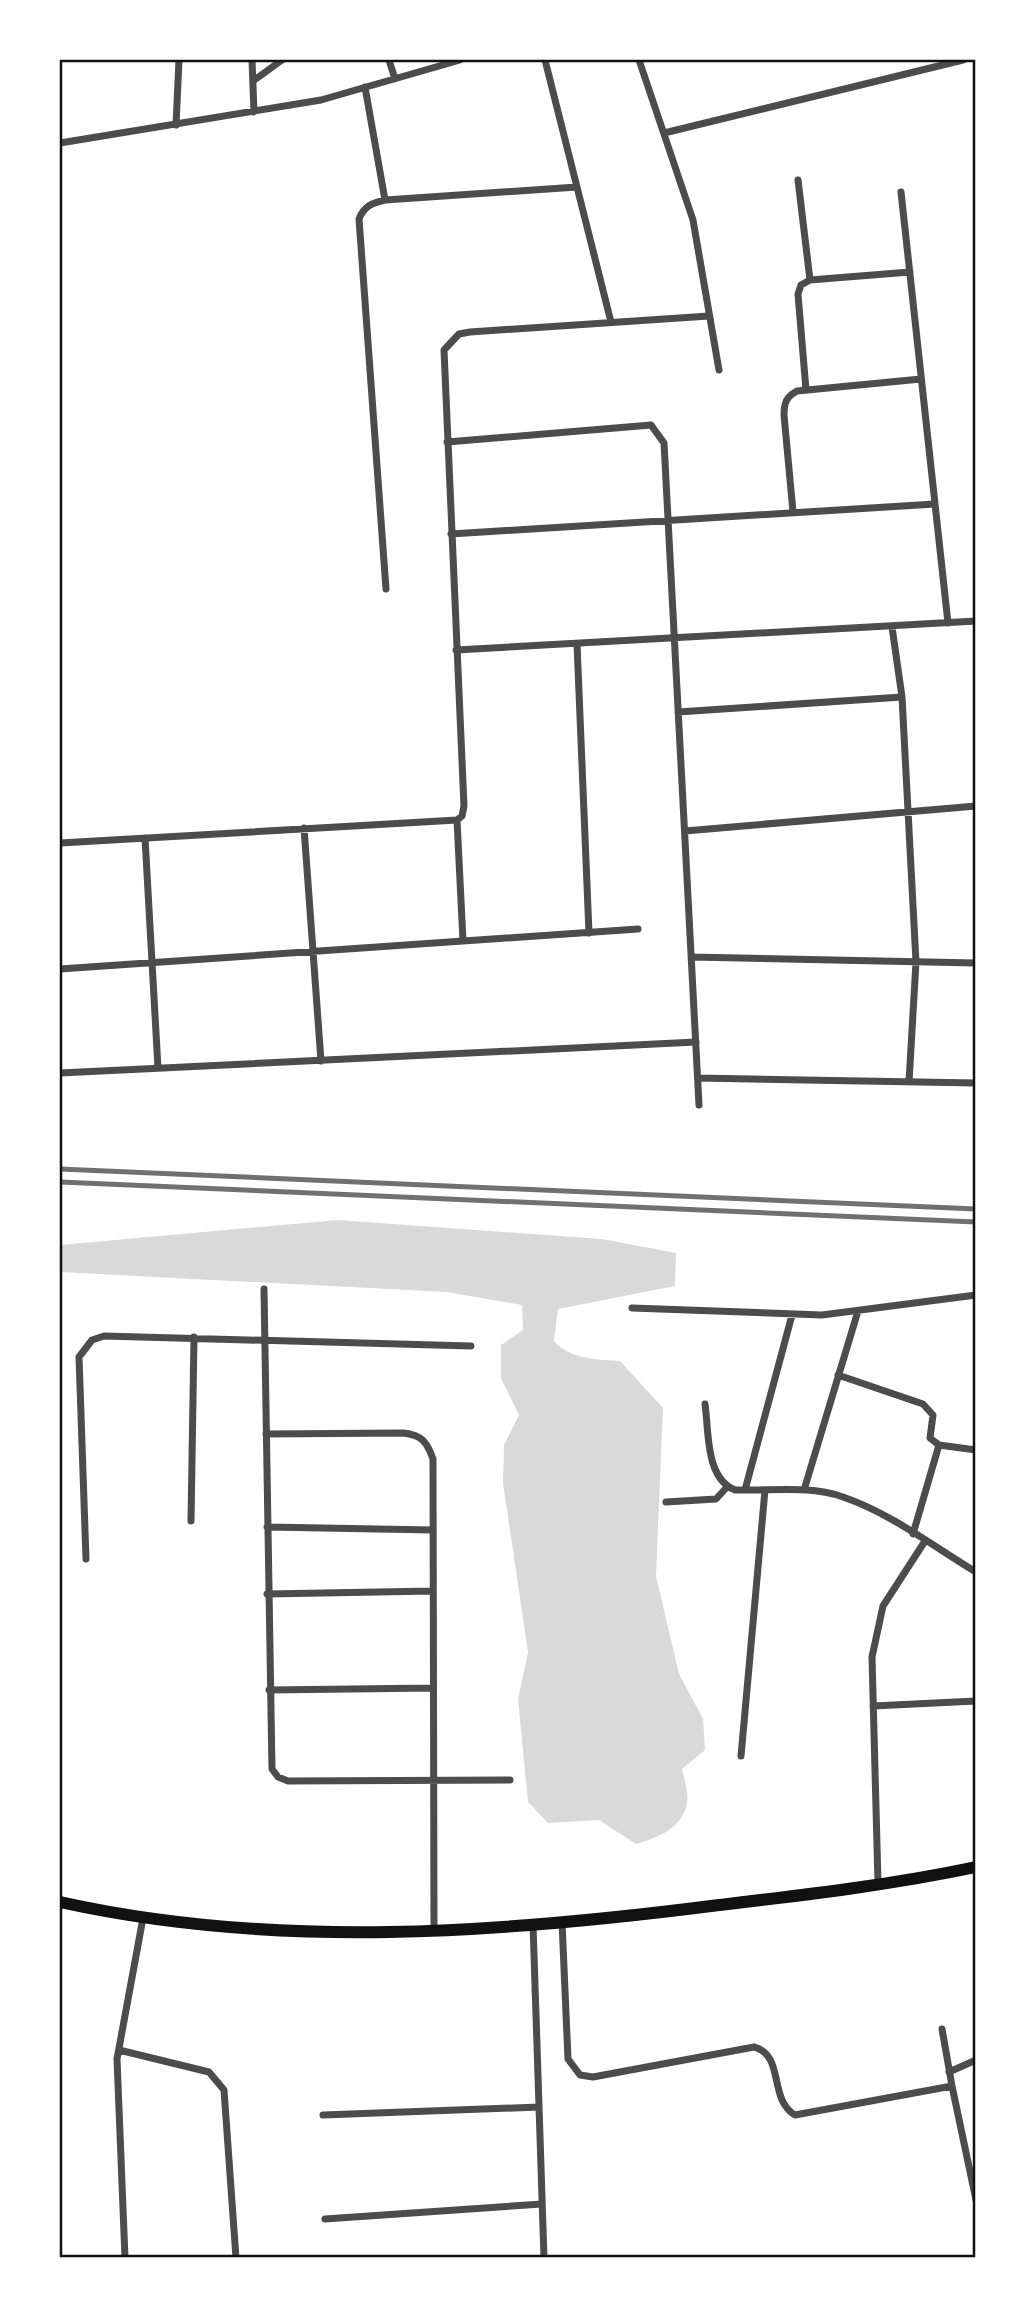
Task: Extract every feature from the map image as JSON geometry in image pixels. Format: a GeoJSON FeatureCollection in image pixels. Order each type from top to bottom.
{"type":"FeatureCollection","features":[{"type":"Feature","properties":{"kind":"main road"},"geometry":{"type":"LineString","coordinates":[[60,1902],[143,1919],[297,1931],[434,1930],[650,1914],[975,1867]]}},
{"type":"Feature","properties":{"kind":"street"},"geometry":{"type":"LineString","coordinates":[[176,125],[179,60]]}},
{"type":"Feature","properties":{"kind":"street"},"geometry":{"type":"LineString","coordinates":[[252,60],[254,112]]}},
{"type":"Feature","properties":{"kind":"street"},"geometry":{"type":"LineString","coordinates":[[253,81],[282,60]]}},
{"type":"Feature","properties":{"kind":"street"},"geometry":{"type":"LineString","coordinates":[[388,60],[395,79]]}},
{"type":"Feature","properties":{"kind":"street"},"geometry":{"type":"LineString","coordinates":[[60,143],[321,100],[460,60]]}},
{"type":"Feature","properties":{"kind":"street"},"geometry":{"type":"LineString","coordinates":[[545,60],[611,322]]}},
{"type":"Feature","properties":{"kind":"street"},"geometry":{"type":"LineString","coordinates":[[639,60],[693,220],[719,370]]}},
{"type":"Feature","properties":{"kind":"street"},"geometry":{"type":"LineString","coordinates":[[664,133],[963,60]]}},
{"type":"Feature","properties":{"kind":"street"},"geometry":{"type":"LineString","coordinates":[[365,87],[385,200]]}},
{"type":"Feature","properties":{"kind":"street"},"geometry":{"type":"LineString","coordinates":[[798,180],[810,281]]}},
{"type":"Feature","properties":{"kind":"street"},"geometry":{"type":"LineString","coordinates":[[386,589],[359,219],[363,210],[372,202],[385,200],[577,187]]}},
{"type":"Feature","properties":{"kind":"street"},"geometry":{"type":"LineString","coordinates":[[901,192],[948,623]]}},
{"type":"Feature","properties":{"kind":"street"},"geometry":{"type":"LineString","coordinates":[[806,390],[798,294],[801,285],[810,281],[910,272]]}},
{"type":"Feature","properties":{"kind":"street"},"geometry":{"type":"LineString","coordinates":[[463,941],[457,820],[464,806],[444,350],[459,334],[709,316]]}},
{"type":"Feature","properties":{"kind":"street"},"geometry":{"type":"LineString","coordinates":[[793,512],[784,404],[789,396],[806,390],[921,379]]}},
{"type":"Feature","properties":{"kind":"street"},"geometry":{"type":"LineString","coordinates":[[446,442],[651,425],[664,443],[699,1105]]}},
{"type":"Feature","properties":{"kind":"street"},"geometry":{"type":"LineString","coordinates":[[451,534],[935,504]]}},
{"type":"Feature","properties":{"kind":"street"},"geometry":{"type":"LineString","coordinates":[[456,650],[975,621]]}},
{"type":"Feature","properties":{"kind":"street"},"geometry":{"type":"LineString","coordinates":[[892,627],[902,697],[916,962],[909,1082]]}},
{"type":"Feature","properties":{"kind":"street"},"geometry":{"type":"LineString","coordinates":[[577,644],[589,933]]}},
{"type":"Feature","properties":{"kind":"street"},"geometry":{"type":"LineString","coordinates":[[678,712],[902,697]]}},
{"type":"Feature","properties":{"kind":"street"},"geometry":{"type":"LineString","coordinates":[[685,831],[975,806]]}},
{"type":"Feature","properties":{"kind":"street"},"geometry":{"type":"LineString","coordinates":[[60,843],[457,820]]}},
{"type":"Feature","properties":{"kind":"street"},"geometry":{"type":"LineString","coordinates":[[304,828],[321,1061]]}},
{"type":"Feature","properties":{"kind":"street"},"geometry":{"type":"LineString","coordinates":[[145,838],[158,1068]]}},
{"type":"Feature","properties":{"kind":"street"},"geometry":{"type":"LineString","coordinates":[[60,969],[638,929]]}},
{"type":"Feature","properties":{"kind":"street"},"geometry":{"type":"LineString","coordinates":[[691,957],[975,963]]}},
{"type":"Feature","properties":{"kind":"street"},"geometry":{"type":"LineString","coordinates":[[60,1073],[696,1042]]}},
{"type":"Feature","properties":{"kind":"street"},"geometry":{"type":"LineString","coordinates":[[698,1078],[975,1083]]}},
{"type":"Feature","properties":{"kind":"street"},"geometry":{"type":"LineString","coordinates":[[264,1289],[269,1758],[278,1777],[288,1781],[510,1780]]}},
{"type":"Feature","properties":{"kind":"street"},"geometry":{"type":"LineString","coordinates":[[632,1308],[822,1315],[975,1294]]}},
{"type":"Feature","properties":{"kind":"street"},"geometry":{"type":"LineString","coordinates":[[804,1490],[858,1311]]}},
{"type":"Feature","properties":{"kind":"street"},"geometry":{"type":"LineString","coordinates":[[745,1490],[792,1315]]}},
{"type":"Feature","properties":{"kind":"street"},"geometry":{"type":"LineString","coordinates":[[86,1559],[79,1357],[83,1348],[92,1340],[104,1336],[266,1338],[471,1346]]}},
{"type":"Feature","properties":{"kind":"street"},"geometry":{"type":"LineString","coordinates":[[191,1521],[194,1337]]}},
{"type":"Feature","properties":{"kind":"street"},"geometry":{"type":"LineString","coordinates":[[838,1375],[923,1404],[933,1415],[930,1438],[939,1445],[975,1450]]}},
{"type":"Feature","properties":{"kind":"street"},"geometry":{"type":"LineString","coordinates":[[705,1404],[713,1466],[727,1487],[745,1490],[804,1490],[841,1496],[871,1509],[975,1572]]}},
{"type":"Feature","properties":{"kind":"street"},"geometry":{"type":"LineString","coordinates":[[266,1434],[417,1434],[428,1443],[433,1459],[434,1930]]}},
{"type":"Feature","properties":{"kind":"street"},"geometry":{"type":"LineString","coordinates":[[914,1534],[939,1445]]}},
{"type":"Feature","properties":{"kind":"street"},"geometry":{"type":"LineString","coordinates":[[666,1502],[716,1499],[727,1487]]}},
{"type":"Feature","properties":{"kind":"street"},"geometry":{"type":"LineString","coordinates":[[741,1756],[765,1490]]}},
{"type":"Feature","properties":{"kind":"street"},"geometry":{"type":"LineString","coordinates":[[267,1527],[433,1530]]}},
{"type":"Feature","properties":{"kind":"street"},"geometry":{"type":"LineString","coordinates":[[878,1883],[872,1657],[883,1605],[925,1541]]}},
{"type":"Feature","properties":{"kind":"street"},"geometry":{"type":"LineString","coordinates":[[267,1594],[433,1591]]}},
{"type":"Feature","properties":{"kind":"street"},"geometry":{"type":"LineString","coordinates":[[269,1690],[433,1688]]}},
{"type":"Feature","properties":{"kind":"street"},"geometry":{"type":"LineString","coordinates":[[873,1706],[975,1701]]}},
{"type":"Feature","properties":{"kind":"street"},"geometry":{"type":"LineString","coordinates":[[125,2258],[119,2050],[143,1919]]}},
{"type":"Feature","properties":{"kind":"street"},"geometry":{"type":"LineString","coordinates":[[562,1922],[568,2059],[580,2075],[593,2077],[754,2047],[765,2050],[771,2057],[779,2098],[785,2109],[795,2115],[952,2086]]}},
{"type":"Feature","properties":{"kind":"street"},"geometry":{"type":"LineString","coordinates":[[533,1924],[544,2258]]}},
{"type":"Feature","properties":{"kind":"street"},"geometry":{"type":"LineString","coordinates":[[942,2029],[975,2200]]}},
{"type":"Feature","properties":{"kind":"street"},"geometry":{"type":"LineString","coordinates":[[119,2050],[209,2071],[224,2090],[236,2258]]}},
{"type":"Feature","properties":{"kind":"street"},"geometry":{"type":"LineString","coordinates":[[949,2072],[975,2060]]}},
{"type":"Feature","properties":{"kind":"street"},"geometry":{"type":"LineString","coordinates":[[323,2115],[539,2107]]}},
{"type":"Feature","properties":{"kind":"street"},"geometry":{"type":"LineString","coordinates":[[326,2219],[542,2204]]}},
{"type":"Feature","properties":{"kind":"shaded area"},"geometry":{"type":"Polygon","coordinates":[[[338,1220],[602,1239],[676,1253],[675,1286],[558,1309],[554,1341],[576,1355],[620,1361],[663,1408],[656,1576],[679,1674],[703,1719],[705,1750],[682,1769],[687,1795],[685,1812],[668,1831],[636,1844],[599,1820],[548,1823],[528,1802],[518,1699],[528,1652],[503,1483],[504,1445],[519,1415],[501,1378],[501,1345],[523,1330],[522,1305],[447,1292],[60,1272],[60,1245],[338,1220]]]}},
{"type":"Feature","properties":{"kind":"railway"},"geometry":{"type":"LineString","coordinates":[[60,1169],[976,1209]]}},
{"type":"Feature","properties":{"kind":"railway"},"geometry":{"type":"LineString","coordinates":[[60,1182],[976,1222]]}}]}
